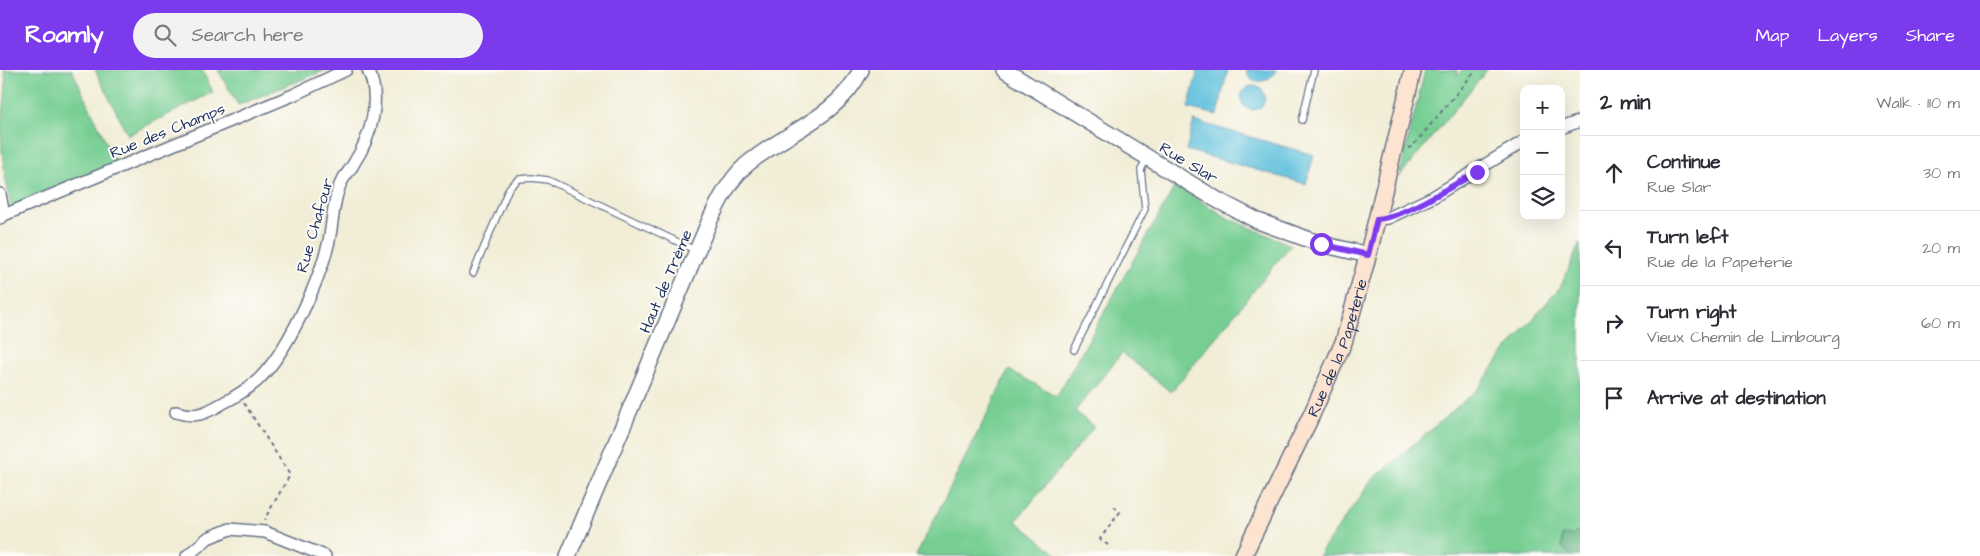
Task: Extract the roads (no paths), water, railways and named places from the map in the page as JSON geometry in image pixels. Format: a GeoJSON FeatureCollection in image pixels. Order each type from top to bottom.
{"type":"FeatureCollection","features":[{"type":"Feature","properties":{"kind":"main road","name":"Rue de la Papeterie"},"geometry":{"type":"LineString","coordinates":[[1244,556],[1329,377],[1344,341],[1368,255],[1413,70]]}},
{"type":"Feature","properties":{"kind":"street","name":"Rue des Champs"},"geometry":{"type":"LineString","coordinates":[[2,216],[293,95],[346,70]]}},
{"type":"Feature","properties":{"kind":"street","name":"Rue Chafour"},"geometry":{"type":"LineString","coordinates":[[176,412],[196,416],[239,395],[258,380],[300,319],[328,245],[339,187],[361,151],[371,129],[374,102],[373,80],[368,70]]}},
{"type":"Feature","properties":{"kind":"street","name":"Haut de Trème"},"geometry":{"type":"LineString","coordinates":[[568,556],[696,251],[723,193],[744,167],[770,146],[814,121],[837,103],[857,80],[861,70]]}},
{"type":"Feature","properties":{"kind":"street","name":"Rue Slar"},"geometry":{"type":"LineString","coordinates":[[1004,70],[1219,201],[1258,221],[1321,244],[1368,255]]}},
{"type":"Feature","properties":{"kind":"street"},"geometry":{"type":"LineString","coordinates":[[1565,127],[1580,121]]}},
{"type":"Feature","properties":{"kind":"street"},"geometry":{"type":"LineString","coordinates":[[1377,219],[1388,218],[1433,197],[1520,143]]}},
{"type":"Feature","properties":{"kind":"street"},"geometry":{"type":"LineString","coordinates":[[0,194],[2,216]]}},
{"type":"Feature","properties":{"kind":"street"},"geometry":{"type":"LineString","coordinates":[[186,556],[208,538],[230,529],[265,532],[325,556]]}},
{"type":"Feature","properties":{"kind":"lane"},"geometry":{"type":"LineString","coordinates":[[1302,120],[1314,70]]}},
{"type":"Feature","properties":{"kind":"lane"},"geometry":{"type":"LineString","coordinates":[[1074,350],[1145,209],[1140,170],[1147,157]]}},
{"type":"Feature","properties":{"kind":"lane"},"geometry":{"type":"LineString","coordinates":[[473,273],[509,188],[519,179],[548,180],[696,251]]}},
{"type":"Feature","properties":{"kind":"water"},"geometry":{"type":"Polygon","coordinates":[[[1198,70],[1228,70],[1217,115],[1188,108],[1198,70]]]}},
{"type":"Feature","properties":{"kind":"water"},"geometry":{"type":"Polygon","coordinates":[[[1246,70],[1276,70],[1269,78],[1256,81],[1248,75],[1246,70]]]}},
{"type":"Feature","properties":{"kind":"water"},"geometry":{"type":"Polygon","coordinates":[[[1253,86],[1261,90],[1265,98],[1261,106],[1253,110],[1245,106],[1241,98],[1245,90],[1253,86]]]}},
{"type":"Feature","properties":{"kind":"water"},"geometry":{"type":"Polygon","coordinates":[[[1194,121],[1314,155],[1306,184],[1186,150],[1194,121]]]}}]}
